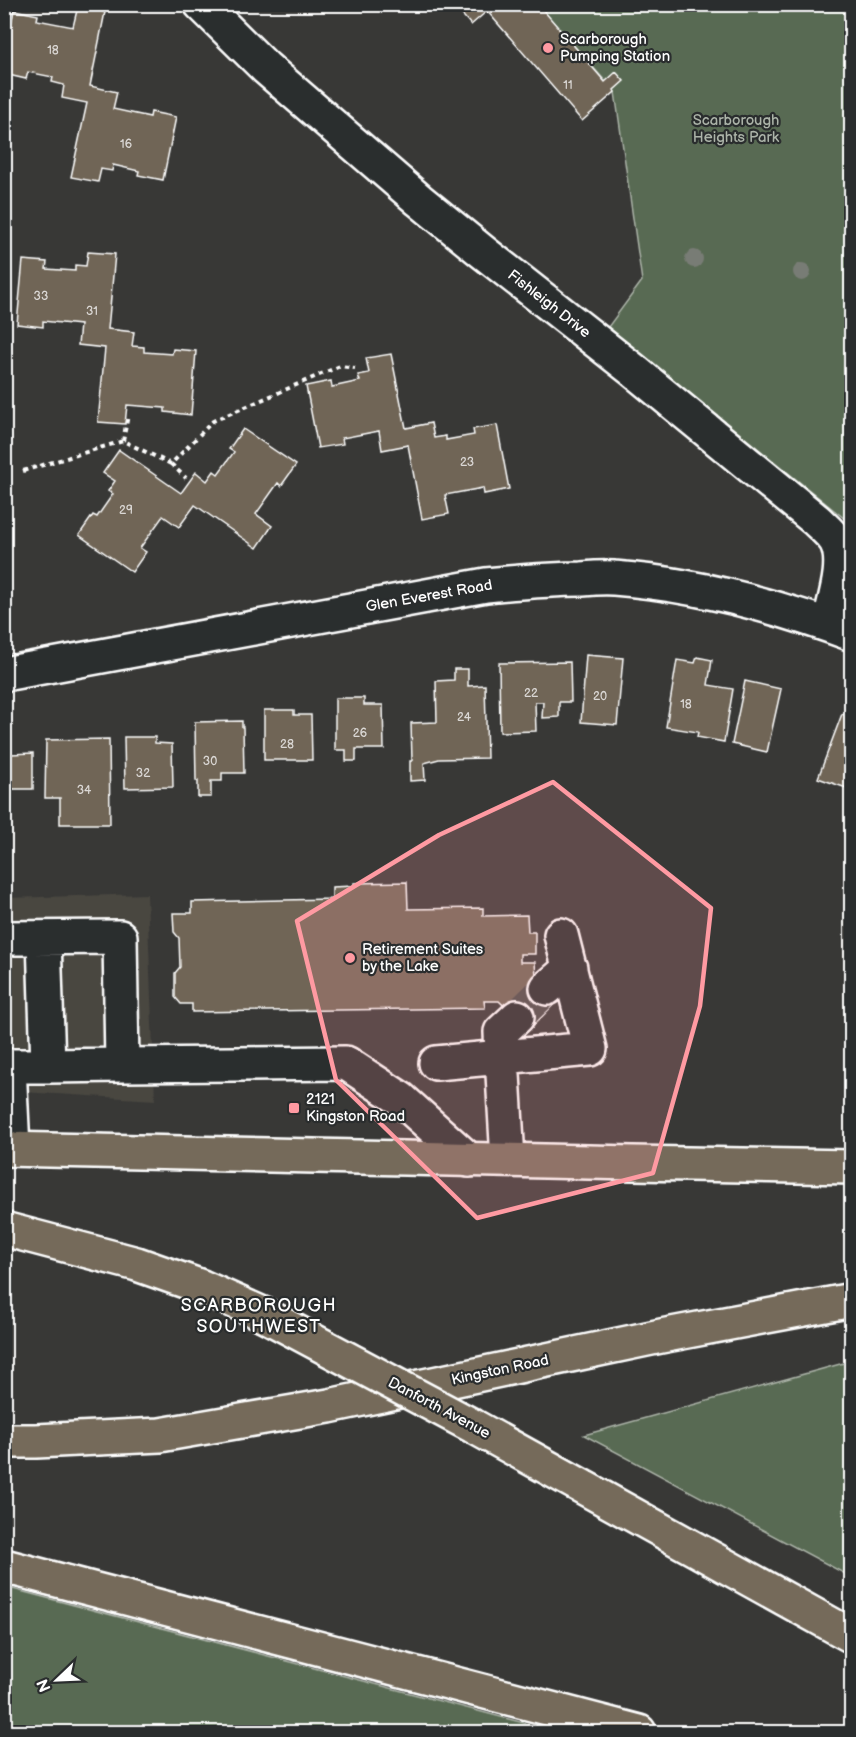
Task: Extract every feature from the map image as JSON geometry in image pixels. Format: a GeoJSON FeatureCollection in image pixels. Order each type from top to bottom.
{"type":"FeatureCollection","features":[{"type":"Feature","properties":{"kind":"main road"},"geometry":{"type":"LineString","coordinates":[[9,1149],[852,1167]]}},
{"type":"Feature","properties":{"kind":"main road","name":"Danforth Avenue"},"geometry":{"type":"LineString","coordinates":[[4,1229],[137,1264],[202,1287],[263,1314],[473,1426],[852,1636]]}},
{"type":"Feature","properties":{"kind":"main road","name":"Kingston Road"},"geometry":{"type":"LineString","coordinates":[[4,1441],[36,1442],[160,1435],[329,1406],[661,1336],[852,1300]]}},
{"type":"Feature","properties":{"kind":"main road"},"geometry":{"type":"LineString","coordinates":[[4,1566],[639,1732]]}},
{"type":"Feature","properties":{"kind":"street","name":"Fishleigh Drive"},"geometry":{"type":"LineString","coordinates":[[201,4],[266,68],[387,173],[641,376],[816,520],[835,539],[841,555],[837,588],[840,630]]}},
{"type":"Feature","properties":{"kind":"street","name":"Glen Everest Road"},"geometry":{"type":"LineString","coordinates":[[4,674],[486,585],[548,579],[613,578],[693,588],[840,630]]}},
{"type":"Feature","properties":{"kind":"street"},"geometry":{"type":"LineString","coordinates":[[436,1063],[590,1049],[559,978],[561,935]]}},
{"type":"Feature","properties":{"kind":"street"},"geometry":{"type":"LineString","coordinates":[[4,938],[120,937],[122,1065]]}},
{"type":"Feature","properties":{"kind":"street"},"geometry":{"type":"LineString","coordinates":[[44,938],[48,1066]]}},
{"type":"Feature","properties":{"kind":"street"},"geometry":{"type":"LineString","coordinates":[[508,1160],[501,1032],[517,1017]]}},
{"type":"Feature","properties":{"kind":"street"},"geometry":{"type":"LineString","coordinates":[[9,1149],[7,1066],[346,1062],[401,1099],[469,1160]]}},
{"type":"Feature","properties":{"kind":"path"},"geometry":{"type":"LineString","coordinates":[[171,464],[213,421],[340,366],[355,368]]}},
{"type":"Feature","properties":{"kind":"path"},"geometry":{"type":"LineString","coordinates":[[123,441],[128,415]]}},
{"type":"Feature","properties":{"kind":"path"},"geometry":{"type":"LineString","coordinates":[[23,471],[123,441],[171,464],[186,478]]}},
{"type":"Feature","properties":{"kind":"highlighted area"},"geometry":{"type":"Polygon","coordinates":[[[553,782],[711,908],[700,1006],[653,1173],[477,1218],[336,1080],[297,921],[439,835],[553,782]]]}},
{"type":"Feature","properties":{"kind":"shaded area"},"geometry":{"type":"Polygon","coordinates":[[[147,894],[155,1100],[5,1091],[4,898],[147,894]]]}},
{"type":"Feature","properties":{"kind":"green space","name":"Scarborough Heights Park"},"geometry":{"type":"Polygon","coordinates":[[[538,5],[851,5],[851,532],[845,519],[608,327],[642,281],[615,92],[538,5]]]}},
{"type":"Feature","properties":{"kind":"green space"},"geometry":{"type":"Polygon","coordinates":[[[851,1361],[851,1577],[584,1435],[851,1361]]]}},
{"type":"Feature","properties":{"kind":"green space"},"geometry":{"type":"Polygon","coordinates":[[[5,1587],[558,1732],[5,1732],[5,1587]]]}},
{"type":"Feature","properties":{"kind":"building","name":"Scarborough Pumping Station"},"geometry":{"type":"Polygon","coordinates":[[[453,4],[538,4],[605,82],[616,72],[624,81],[582,121],[487,11],[471,25],[453,4]]]}},
{"type":"Feature","properties":{"kind":"building"},"geometry":{"type":"Polygon","coordinates":[[[78,6],[105,12],[90,86],[117,92],[113,109],[150,117],[151,112],[176,117],[163,180],[138,175],[139,171],[113,165],[112,171],[101,169],[98,182],[71,177],[87,103],[62,98],[64,85],[52,82],[53,77],[28,72],[26,79],[4,74],[4,55],[14,10],[38,15],[37,20],[73,27],[78,6]]]}},
{"type":"Feature","properties":{"kind":"building"},"geometry":{"type":"Polygon","coordinates":[[[88,252],[115,254],[108,329],[134,332],[132,346],[144,347],[144,352],[172,354],[173,349],[196,351],[191,415],[165,412],[165,408],[127,405],[125,424],[98,422],[105,348],[78,345],[80,325],[43,321],[43,327],[17,324],[23,260],[47,262],[46,269],[75,271],[75,265],[86,266],[88,252]]]}},
{"type":"Feature","properties":{"kind":"building"},"geometry":{"type":"Polygon","coordinates":[[[391,354],[406,428],[431,423],[434,438],[446,436],[446,440],[474,435],[473,429],[497,425],[509,489],[484,494],[483,488],[445,495],[449,514],[422,519],[408,445],[382,450],[379,431],[342,438],[343,444],[318,448],[306,386],[331,381],[332,387],[360,381],[358,375],[369,373],[366,358],[391,354]]]}},
{"type":"Feature","properties":{"kind":"building"},"geometry":{"type":"Polygon","coordinates":[[[243,429],[296,465],[281,486],[278,483],[256,514],[272,526],[257,548],[195,505],[179,527],[163,516],[140,548],[146,552],[132,572],[79,535],[93,515],[97,517],[113,494],[108,491],[115,481],[103,473],[119,450],[181,493],[196,472],[207,481],[214,471],[218,474],[234,452],[229,449],[243,429]]]}},
{"type":"Feature","properties":{"kind":"building"},"geometry":{"type":"Polygon","coordinates":[[[586,655],[623,658],[617,725],[581,722],[586,655]]]}},
{"type":"Feature","properties":{"kind":"building"},"geometry":{"type":"Polygon","coordinates":[[[697,657],[712,660],[708,685],[733,689],[724,742],[697,737],[698,732],[666,727],[677,660],[695,663],[697,657]]]}},
{"type":"Feature","properties":{"kind":"building"},"geometry":{"type":"Polygon","coordinates":[[[570,662],[571,702],[559,702],[559,717],[542,718],[543,702],[535,702],[536,731],[500,732],[499,663],[570,662]]]}},
{"type":"Feature","properties":{"kind":"building"},"geometry":{"type":"Polygon","coordinates":[[[454,669],[468,669],[468,686],[485,685],[487,758],[439,759],[424,763],[425,780],[410,781],[411,723],[437,722],[436,681],[454,680],[454,669]]]}},
{"type":"Feature","properties":{"kind":"building"},"geometry":{"type":"Polygon","coordinates":[[[745,681],[781,689],[767,752],[732,744],[745,681]]]}},
{"type":"Feature","properties":{"kind":"building"},"geometry":{"type":"Polygon","coordinates":[[[335,698],[364,698],[364,705],[383,705],[384,749],[356,749],[356,761],[346,761],[346,750],[335,750],[335,698]]]}},
{"type":"Feature","properties":{"kind":"building"},"geometry":{"type":"Polygon","coordinates":[[[264,710],[294,710],[294,715],[311,715],[312,760],[264,760],[264,710]]]}},
{"type":"Feature","properties":{"kind":"building"},"geometry":{"type":"Polygon","coordinates":[[[842,714],[852,717],[852,790],[818,778],[842,714]]]}},
{"type":"Feature","properties":{"kind":"building"},"geometry":{"type":"Polygon","coordinates":[[[242,721],[244,773],[222,773],[222,781],[211,781],[211,797],[198,797],[195,722],[242,721]]]}},
{"type":"Feature","properties":{"kind":"building"},"geometry":{"type":"Polygon","coordinates":[[[124,737],[155,737],[155,743],[172,744],[173,787],[125,788],[124,737]]]}},
{"type":"Feature","properties":{"kind":"building"},"geometry":{"type":"Polygon","coordinates":[[[109,739],[110,824],[60,824],[60,798],[45,798],[46,740],[109,739]]]}},
{"type":"Feature","properties":{"kind":"building"},"geometry":{"type":"Polygon","coordinates":[[[4,751],[11,751],[11,754],[33,753],[33,789],[4,789],[4,751]]]}},
{"type":"Feature","properties":{"kind":"building","name":"Retirement Suites by the Lake"},"geometry":{"type":"Polygon","coordinates":[[[407,882],[408,909],[483,908],[483,916],[527,915],[528,932],[535,932],[535,954],[520,954],[520,962],[535,962],[536,977],[559,999],[529,1030],[499,1001],[484,1001],[485,1008],[192,1012],[192,1004],[181,1004],[175,997],[175,973],[180,967],[179,938],[174,932],[173,913],[192,913],[192,902],[332,899],[332,887],[354,886],[354,883],[407,882]]]}},
{"type":"Feature","properties":{"kind":"tunnel"},"geometry":{"type":"LineString","coordinates":[[517,1017],[547,988]]}},
{"type":"Feature","properties":{"kind":"place","name":"Scarborough Pumping Station"},"geometry":{"type":"Point","coordinates":[548,48]}},
{"type":"Feature","properties":{"kind":"place","name":"Retirement Suites by the Lake"},"geometry":{"type":"Point","coordinates":[350,958]}},
{"type":"Feature","properties":{"kind":"place","name":"2121 Kingston Road"},"geometry":{"type":"Point","coordinates":[294,1108]}},
{"type":"Feature","properties":{"kind":"district","name":"SCARBOROUGH SOUTHWEST"},"geometry":{"type":"Point","coordinates":[259,1315]}}]}
